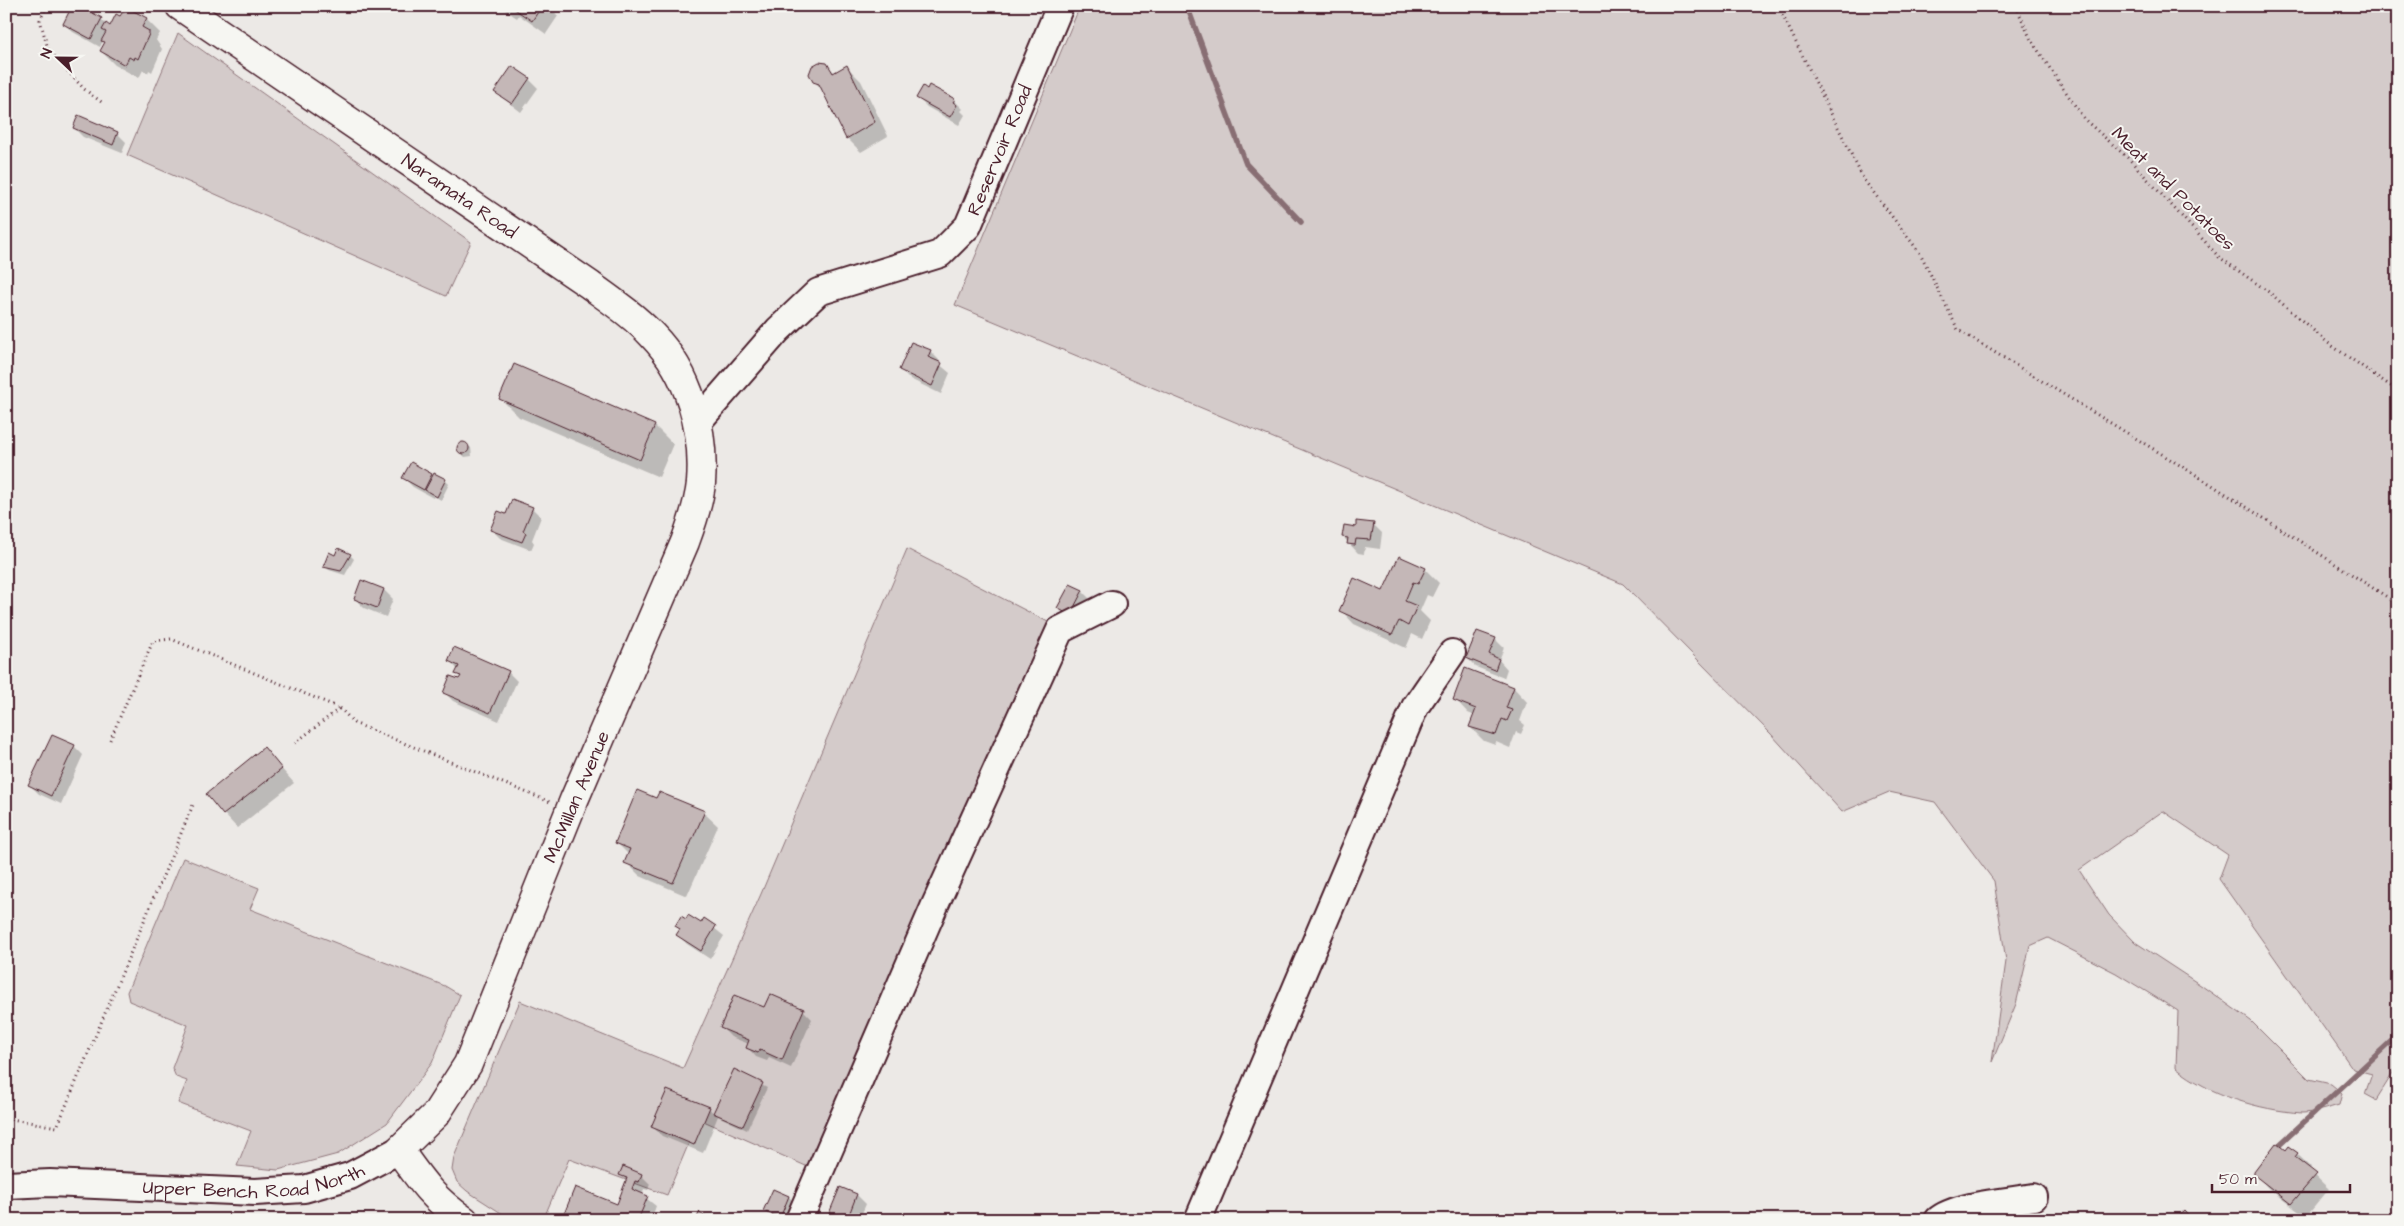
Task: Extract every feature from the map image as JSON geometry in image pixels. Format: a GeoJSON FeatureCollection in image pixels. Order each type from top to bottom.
{"type":"FeatureCollection","features":[{"type":"Feature","properties":{"kind":"main road","name":"Naramata Road"},"geometry":{"type":"LineString","coordinates":[[180,6],[582,279],[631,315],[653,336],[681,374],[697,423]]}},
{"type":"Feature","properties":{"kind":"main road","name":"McMillan Avenue"},"geometry":{"type":"LineString","coordinates":[[399,1150],[436,1114],[468,1064],[692,520],[701,484],[701,450],[697,423]]}},
{"type":"Feature","properties":{"kind":"main road"},"geometry":{"type":"LineString","coordinates":[[399,1150],[431,1194],[443,1206],[464,1220]]}},
{"type":"Feature","properties":{"kind":"street","name":"Reservoir Road"},"geometry":{"type":"LineString","coordinates":[[697,423],[778,330],[818,292],[940,254],[968,226],[1060,6]]}},
{"type":"Feature","properties":{"kind":"street"},"geometry":{"type":"LineString","coordinates":[[800,1220],[935,905],[1060,630],[1112,604]]}},
{"type":"Feature","properties":{"kind":"street"},"geometry":{"type":"LineString","coordinates":[[1198,1220],[1415,707],[1452,653]]}},
{"type":"Feature","properties":{"kind":"street","name":"Upper Bench Road North"},"geometry":{"type":"LineString","coordinates":[[6,1185],[50,1183],[255,1192],[304,1189],[350,1176],[399,1150]]}},
{"type":"Feature","properties":{"kind":"street"},"geometry":{"type":"LineString","coordinates":[[1938,1220],[1942,1216],[1971,1207],[2034,1197]]}},
{"type":"Feature","properties":{"kind":"path"},"geometry":{"type":"LineString","coordinates":[[47,6],[40,20],[48,49],[84,89],[104,104]]}},
{"type":"Feature","properties":{"kind":"path"},"geometry":{"type":"LineString","coordinates":[[1778,6],[1864,180],[1920,254],[1958,330],[2201,478],[2398,604]]}},
{"type":"Feature","properties":{"kind":"path","name":"Meat and Potatoes"},"geometry":{"type":"LineString","coordinates":[[2016,6],[2031,40],[2084,120],[2129,159],[2219,257],[2270,293],[2328,343],[2398,392]]}},
{"type":"Feature","properties":{"kind":"path"},"geometry":{"type":"LineString","coordinates":[[110,740],[152,641],[171,640],[340,708],[354,723],[571,810]]}},
{"type":"Feature","properties":{"kind":"path"},"geometry":{"type":"LineString","coordinates":[[295,744],[340,708]]}},
{"type":"Feature","properties":{"kind":"path"},"geometry":{"type":"LineString","coordinates":[[6,1118],[58,1127],[193,806]]}},
{"type":"Feature","properties":{"kind":"shaded area"},"geometry":{"type":"Polygon","coordinates":[[[1080,6],[2398,6],[2398,1065],[2376,1100],[2365,1094],[2372,1074],[2353,1069],[2219,879],[2228,855],[2163,811],[2079,870],[2109,915],[2135,942],[2251,1021],[2309,1079],[2331,1084],[2342,1093],[2339,1105],[2306,1113],[2285,1111],[2235,1100],[2189,1078],[2176,1068],[2178,1011],[2116,973],[2048,938],[2030,946],[2016,1004],[1992,1062],[2006,961],[1994,881],[1935,802],[1889,792],[1842,812],[1771,734],[1623,584],[955,305],[1080,6]]]}},
{"type":"Feature","properties":{"kind":"shaded area"},"geometry":{"type":"Polygon","coordinates":[[[178,33],[471,242],[446,296],[127,155],[178,33]]]}},
{"type":"Feature","properties":{"kind":"shaded area"},"geometry":{"type":"Polygon","coordinates":[[[907,549],[1048,622],[815,1170],[699,1119],[667,1195],[569,1159],[543,1220],[512,1220],[467,1191],[457,1182],[452,1170],[454,1157],[520,1001],[683,1068],[761,894],[907,549]]]}},
{"type":"Feature","properties":{"kind":"shaded area"},"geometry":{"type":"Polygon","coordinates":[[[183,858],[259,888],[250,909],[445,986],[460,995],[432,1063],[387,1123],[338,1154],[278,1170],[237,1166],[251,1131],[178,1103],[187,1081],[176,1077],[172,1068],[188,1025],[129,1001],[127,992],[183,858]]]}},
{"type":"Feature","properties":{"kind":"building"},"geometry":{"type":"Polygon","coordinates":[[[72,6],[80,6],[102,18],[91,39],[63,24],[72,6]]]}},
{"type":"Feature","properties":{"kind":"building"},"geometry":{"type":"Polygon","coordinates":[[[510,6],[542,6],[532,21],[510,6]]]}},
{"type":"Feature","properties":{"kind":"building"},"geometry":{"type":"Polygon","coordinates":[[[126,7],[147,18],[142,27],[149,31],[149,34],[138,59],[135,57],[134,60],[129,57],[125,65],[100,51],[105,42],[101,41],[106,32],[102,30],[106,23],[110,26],[116,14],[120,16],[126,7]]]}},
{"type":"Feature","properties":{"kind":"building"},"geometry":{"type":"Polygon","coordinates":[[[819,62],[827,63],[833,73],[847,65],[875,122],[846,139],[819,84],[813,82],[809,74],[812,66],[819,62]]]}},
{"type":"Feature","properties":{"kind":"building"},"geometry":{"type":"Polygon","coordinates":[[[512,66],[530,78],[512,104],[494,92],[512,66]]]}},
{"type":"Feature","properties":{"kind":"building"},"geometry":{"type":"Polygon","coordinates":[[[929,85],[955,99],[953,102],[957,105],[950,117],[916,98],[923,86],[927,89],[929,85]]]}},
{"type":"Feature","properties":{"kind":"building"},"geometry":{"type":"Polygon","coordinates":[[[78,115],[118,132],[113,145],[73,128],[78,115]]]}},
{"type":"Feature","properties":{"kind":"building"},"geometry":{"type":"Polygon","coordinates":[[[911,342],[931,350],[928,357],[942,363],[932,386],[899,370],[911,342]]]}},
{"type":"Feature","properties":{"kind":"building"},"geometry":{"type":"Polygon","coordinates":[[[514,364],[655,425],[640,460],[499,399],[514,364]]]}},
{"type":"Feature","properties":{"kind":"building"},"geometry":{"type":"Polygon","coordinates":[[[465,442],[468,443],[468,453],[461,454],[458,453],[457,446],[458,443],[465,442]]]}},
{"type":"Feature","properties":{"kind":"building"},"geometry":{"type":"Polygon","coordinates":[[[411,462],[432,474],[424,490],[402,478],[411,462]]]}},
{"type":"Feature","properties":{"kind":"building"},"geometry":{"type":"Polygon","coordinates":[[[434,473],[446,479],[437,497],[425,490],[434,473]]]}},
{"type":"Feature","properties":{"kind":"building"},"geometry":{"type":"Polygon","coordinates":[[[512,499],[533,507],[523,531],[526,533],[522,542],[490,530],[498,511],[506,514],[512,499]]]}},
{"type":"Feature","properties":{"kind":"building"},"geometry":{"type":"Polygon","coordinates":[[[1356,521],[1374,523],[1371,540],[1356,539],[1355,545],[1347,544],[1348,538],[1342,537],[1344,525],[1356,527],[1356,521]]]}},
{"type":"Feature","properties":{"kind":"building"},"geometry":{"type":"Polygon","coordinates":[[[338,548],[351,554],[341,571],[323,567],[329,552],[335,555],[338,548]]]}},
{"type":"Feature","properties":{"kind":"building"},"geometry":{"type":"Polygon","coordinates":[[[1399,556],[1426,568],[1418,584],[1413,582],[1405,601],[1417,606],[1408,626],[1399,621],[1392,635],[1339,611],[1354,578],[1383,591],[1399,556]]]}},
{"type":"Feature","properties":{"kind":"building"},"geometry":{"type":"Polygon","coordinates":[[[361,580],[384,589],[377,608],[354,599],[361,580]]]}},
{"type":"Feature","properties":{"kind":"building"},"geometry":{"type":"Polygon","coordinates":[[[1070,584],[1083,590],[1070,615],[1057,608],[1070,584]]]}},
{"type":"Feature","properties":{"kind":"building"},"geometry":{"type":"Polygon","coordinates":[[[1477,631],[1496,638],[1489,654],[1499,659],[1495,670],[1466,658],[1477,631]]]}},
{"type":"Feature","properties":{"kind":"building"},"geometry":{"type":"Polygon","coordinates":[[[454,647],[509,671],[490,713],[443,693],[450,676],[459,679],[461,676],[455,674],[459,666],[448,661],[454,647]]]}},
{"type":"Feature","properties":{"kind":"building"},"geometry":{"type":"Polygon","coordinates":[[[1465,668],[1514,687],[1506,708],[1512,710],[1507,721],[1502,719],[1496,735],[1469,727],[1476,709],[1453,700],[1465,668]]]}},
{"type":"Feature","properties":{"kind":"building"},"geometry":{"type":"Polygon","coordinates":[[[52,735],[75,745],[51,796],[28,785],[52,735]]]}},
{"type":"Feature","properties":{"kind":"building"},"geometry":{"type":"Polygon","coordinates":[[[264,747],[282,769],[223,815],[206,794],[264,747]]]}},
{"type":"Feature","properties":{"kind":"building"},"geometry":{"type":"Polygon","coordinates":[[[637,790],[656,798],[659,792],[705,811],[673,883],[624,863],[630,849],[615,843],[637,790]]]}},
{"type":"Feature","properties":{"kind":"building"},"geometry":{"type":"Polygon","coordinates":[[[688,915],[701,923],[704,918],[716,926],[701,951],[676,935],[680,929],[675,926],[681,916],[686,919],[688,915]]]}},
{"type":"Feature","properties":{"kind":"building"},"geometry":{"type":"Polygon","coordinates":[[[770,994],[804,1009],[782,1060],[760,1050],[758,1053],[746,1048],[749,1040],[720,1028],[734,995],[764,1007],[770,994]]]}},
{"type":"Feature","properties":{"kind":"building"},"geometry":{"type":"Polygon","coordinates":[[[734,1069],[763,1083],[743,1126],[713,1113],[734,1069]]]}},
{"type":"Feature","properties":{"kind":"building"},"geometry":{"type":"Polygon","coordinates":[[[667,1090],[710,1107],[694,1145],[651,1127],[667,1090]]]}},
{"type":"Feature","properties":{"kind":"building"},"geometry":{"type":"Polygon","coordinates":[[[2276,1143],[2285,1150],[2288,1146],[2298,1153],[2295,1157],[2317,1174],[2291,1204],[2254,1175],[2254,1172],[2276,1143]]]}},
{"type":"Feature","properties":{"kind":"building"},"geometry":{"type":"Polygon","coordinates":[[[623,1166],[642,1174],[639,1182],[635,1181],[632,1189],[648,1196],[638,1220],[577,1220],[564,1214],[575,1187],[617,1204],[627,1178],[619,1175],[623,1166]]]}},
{"type":"Feature","properties":{"kind":"building"},"geometry":{"type":"Polygon","coordinates":[[[840,1187],[857,1194],[847,1220],[837,1220],[828,1216],[840,1187]]]}},
{"type":"Feature","properties":{"kind":"building"},"geometry":{"type":"Polygon","coordinates":[[[773,1189],[789,1196],[780,1218],[763,1211],[773,1189]]]}},
{"type":"Feature","properties":{"kind":"building"},"geometry":{"type":"Polygon","coordinates":[[[2184,1210],[2193,1220],[2173,1220],[2184,1210]]]}},
{"type":"Feature","properties":{"kind":"building"},"geometry":{"type":"Polygon","coordinates":[[[699,1213],[713,1220],[696,1220],[699,1213]]]}},
{"type":"Feature","properties":{"kind":"waterway"},"geometry":{"type":"LineString","coordinates":[[1187,6],[1246,164],[1301,222]]}},
{"type":"Feature","properties":{"kind":"waterway"},"geometry":{"type":"LineString","coordinates":[[2275,1149],[2398,1035]]}}]}
